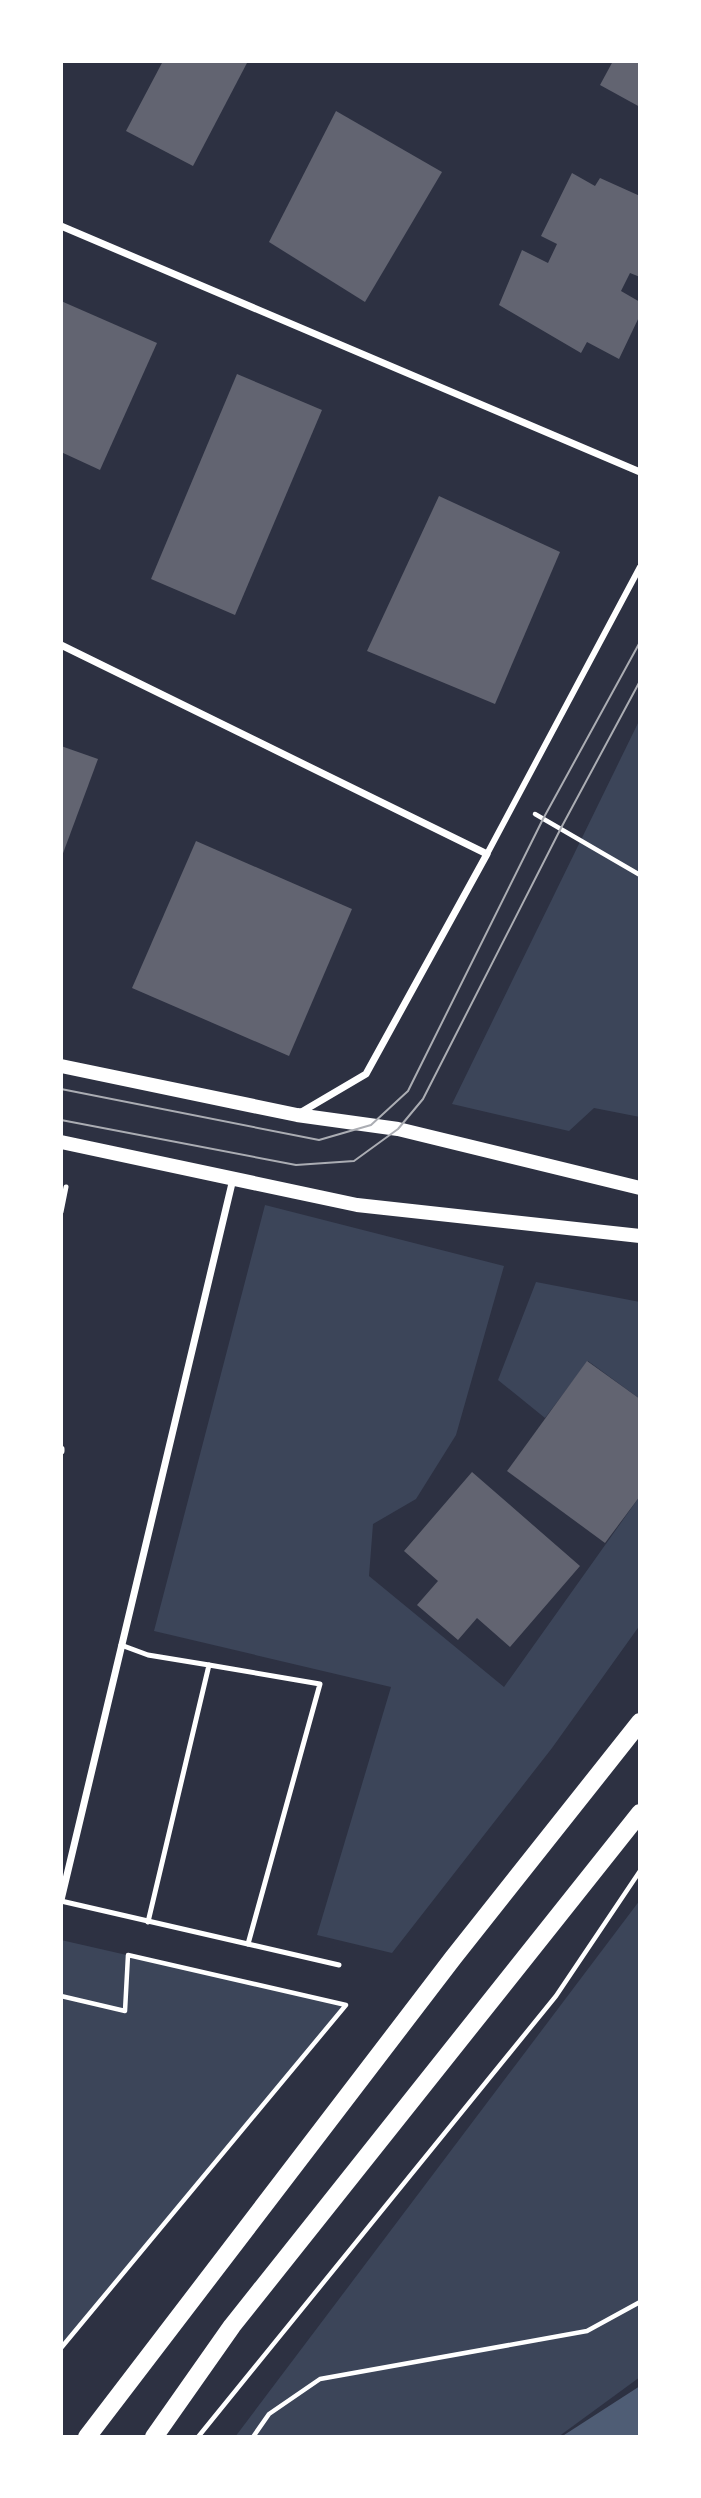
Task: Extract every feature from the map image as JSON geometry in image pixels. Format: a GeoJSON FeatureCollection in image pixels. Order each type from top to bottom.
{"type":"FeatureCollection","features":[{"type":"Feature","properties":{"kind":"main road"},"geometry":{"type":"LineString","coordinates":[[61,1066],[297,1115],[398,1129],[640,1188]]}},
{"type":"Feature","properties":{"kind":"main road"},"geometry":{"type":"LineString","coordinates":[[61,1142],[357,1205],[640,1236]]}},
{"type":"Feature","properties":{"kind":"main road"},"geometry":{"type":"LineString","coordinates":[[87,2437],[444,1968],[640,1722]]}},
{"type":"Feature","properties":{"kind":"main road"},"geometry":{"type":"LineString","coordinates":[[154,2437],[232,2326],[640,1813]]}},
{"type":"Feature","properties":{"kind":"street"},"geometry":{"type":"LineString","coordinates":[[61,226],[640,472]]}},
{"type":"Feature","properties":{"kind":"street"},"geometry":{"type":"LineString","coordinates":[[297,1115],[366,1074],[640,567]]}},
{"type":"Feature","properties":{"kind":"street"},"geometry":{"type":"LineString","coordinates":[[61,645],[487,853]]}},
{"type":"Feature","properties":{"kind":"street"},"geometry":{"type":"LineString","coordinates":[[61,1901],[233,1179]]}},
{"type":"Feature","properties":{"kind":"lane"},"geometry":{"type":"LineString","coordinates":[[61,1212],[66,1187]]}},
{"type":"Feature","properties":{"kind":"lane"},"geometry":{"type":"LineString","coordinates":[[121,1645],[148,1655],[320,1684],[248,1944]]}},
{"type":"Feature","properties":{"kind":"lane"},"geometry":{"type":"LineString","coordinates":[[148,1922],[209,1665]]}},
{"type":"Feature","properties":{"kind":"lane"},"geometry":{"type":"LineString","coordinates":[[61,1901],[339,1965]]}},
{"type":"Feature","properties":{"kind":"path"},"geometry":{"type":"LineString","coordinates":[[515,802],[640,875]]}},
{"type":"Feature","properties":{"kind":"path"},"geometry":{"type":"LineString","coordinates":[[198,2437],[556,1996],[640,1871]]}},
{"type":"Feature","properties":{"kind":"path"},"geometry":{"type":"LineString","coordinates":[[61,1996],[125,2011],[128,1955],[346,2005],[61,2348]]}},
{"type":"Feature","properties":{"kind":"path"},"geometry":{"type":"LineString","coordinates":[[253,2437],[270,2414],[320,2379],[587,2331],[640,2302]]}},
{"type":"Feature","properties":{"kind":"shaded area"},"geometry":{"type":"Polygon","coordinates":[[[640,719],[640,1117],[594,1108],[569,1131],[452,1104],[640,719]]]}},
{"type":"Feature","properties":{"kind":"shaded area"},"geometry":{"type":"Polygon","coordinates":[[[265,1205],[504,1266],[456,1435],[416,1499],[373,1524],[369,1576],[504,1687],[640,1496],[640,1625],[552,1748],[392,1953],[317,1935],[391,1687],[154,1631],[265,1205]]]}},
{"type":"Feature","properties":{"kind":"shaded area"},"geometry":{"type":"Polygon","coordinates":[[[536,1282],[640,1302],[640,1399],[588,1361],[545,1418],[498,1380],[536,1282]]]}},
{"type":"Feature","properties":{"kind":"shaded area"},"geometry":{"type":"Polygon","coordinates":[[[640,1900],[640,2377],[558,2437],[235,2437],[640,1900]]]}},
{"type":"Feature","properties":{"kind":"shaded area"},"geometry":{"type":"Polygon","coordinates":[[[61,1940],[346,2005],[61,2352],[61,1940]]]}},
{"type":"Feature","properties":{"kind":"shaded area"},"geometry":{"type":"Polygon","coordinates":[[[640,2386],[640,2437],[561,2437],[640,2386]]]}},
{"type":"Feature","properties":{"kind":"building"},"geometry":{"type":"Polygon","coordinates":[[[163,61],[248,61],[193,166],[126,131],[163,61]]]}},
{"type":"Feature","properties":{"kind":"building"},"geometry":{"type":"Polygon","coordinates":[[[613,61],[640,61],[640,107],[600,85],[613,61]]]}},
{"type":"Feature","properties":{"kind":"building"},"geometry":{"type":"Polygon","coordinates":[[[336,111],[442,172],[365,302],[269,242],[336,111]]]}},
{"type":"Feature","properties":{"kind":"building"},"geometry":{"type":"Polygon","coordinates":[[[572,173],[595,186],[600,178],[640,196],[640,277],[630,273],[621,291],[640,302],[640,315],[619,359],[587,342],[581,353],[499,305],[522,250],[548,263],[557,244],[541,236],[572,173]]]}},
{"type":"Feature","properties":{"kind":"building"},"geometry":{"type":"Polygon","coordinates":[[[61,301],[157,343],[100,470],[61,452],[61,301]]]}},
{"type":"Feature","properties":{"kind":"building"},"geometry":{"type":"Polygon","coordinates":[[[237,374],[322,410],[235,615],[151,579],[237,374]]]}},
{"type":"Feature","properties":{"kind":"building"},"geometry":{"type":"Polygon","coordinates":[[[439,496],[560,552],[495,704],[367,651],[439,496]]]}},
{"type":"Feature","properties":{"kind":"building"},"geometry":{"type":"Polygon","coordinates":[[[61,746],[98,759],[62,856],[61,856],[61,746]]]}},
{"type":"Feature","properties":{"kind":"building"},"geometry":{"type":"Polygon","coordinates":[[[196,841],[352,909],[289,1056],[132,988],[196,841]]]}},
{"type":"Feature","properties":{"kind":"building"},"geometry":{"type":"Polygon","coordinates":[[[587,1361],[640,1399],[640,1496],[605,1543],[507,1471],[587,1361]]]}},
{"type":"Feature","properties":{"kind":"building"},"geometry":{"type":"Polygon","coordinates":[[[472,1472],[580,1566],[510,1647],[477,1618],[458,1640],[417,1605],[438,1581],[404,1551],[472,1472]]]}},
{"type":"Feature","properties":{"kind":"tram line"},"geometry":{"type":"LineString","coordinates":[[61,1089],[319,1140],[371,1125],[408,1091],[543,819],[640,642]]}},
{"type":"Feature","properties":{"kind":"tram line"},"geometry":{"type":"LineString","coordinates":[[61,1120],[296,1165],[354,1161],[398,1129],[423,1099],[561,828],[640,681]]}}]}
